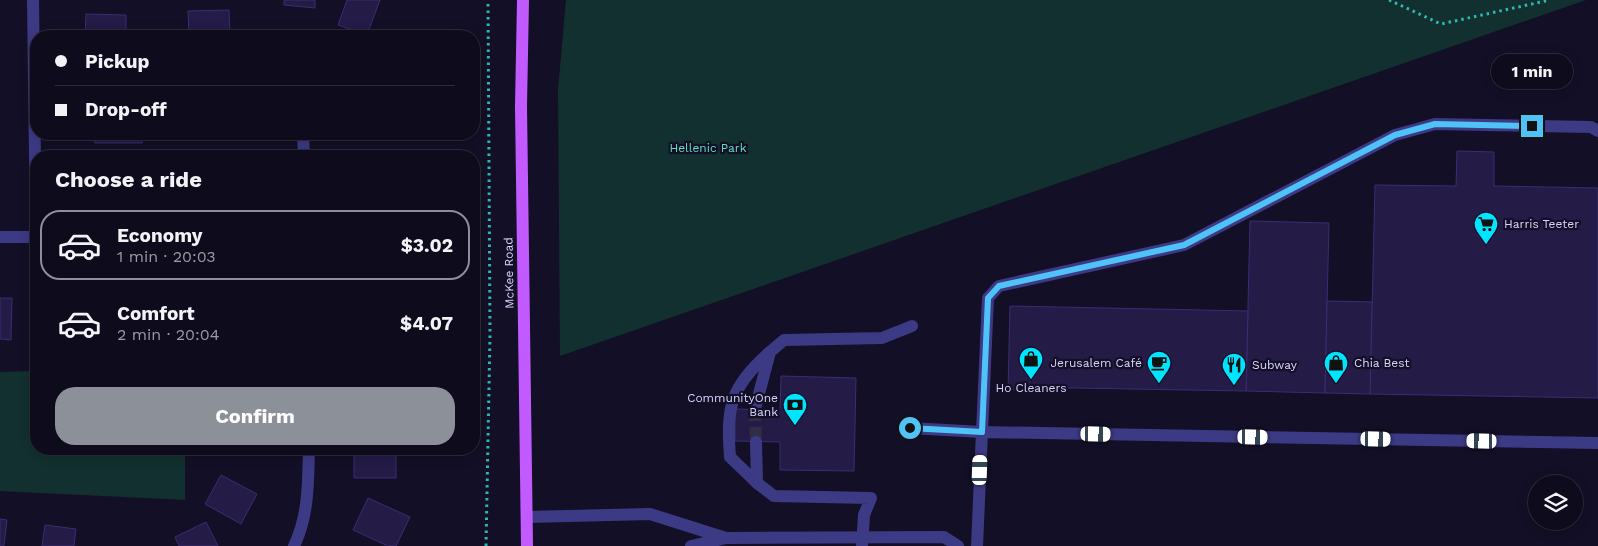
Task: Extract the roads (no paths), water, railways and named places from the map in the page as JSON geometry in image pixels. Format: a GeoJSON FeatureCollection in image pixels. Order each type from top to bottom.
{"type":"FeatureCollection","features":[{"type":"Feature","properties":{"kind":"main road","name":"McKee Road"},"geometry":{"type":"LineString","coordinates":[[523,0],[521,106],[527,546]]}},
{"type":"Feature","properties":{"kind":"street"},"geometry":{"type":"LineString","coordinates":[[33,0],[33,30]]}},
{"type":"Feature","properties":{"kind":"street"},"geometry":{"type":"LineString","coordinates":[[977,546],[988,298],[999,286],[1184,245],[1403,132],[1435,124],[1591,127],[1598,131]]}},
{"type":"Feature","properties":{"kind":"street"},"geometry":{"type":"LineString","coordinates":[[0,237],[30,237]]}},
{"type":"Feature","properties":{"kind":"street"},"geometry":{"type":"LineString","coordinates":[[863,542],[864,515],[871,498],[774,496],[765,491],[730,457],[728,428],[731,406],[737,387],[750,370],[784,340],[882,338],[912,326]]}},
{"type":"Feature","properties":{"kind":"street"},"geometry":{"type":"LineString","coordinates":[[755,409],[770,352]]}},
{"type":"Feature","properties":{"kind":"street"},"geometry":{"type":"LineString","coordinates":[[910,428],[982,432],[1598,444]]}},
{"type":"Feature","properties":{"kind":"street"},"geometry":{"type":"LineString","coordinates":[[756,442],[757,483]]}},
{"type":"Feature","properties":{"kind":"street"},"geometry":{"type":"LineString","coordinates":[[294,546],[300,533],[307,499],[309,455]]}},
{"type":"Feature","properties":{"kind":"street"},"geometry":{"type":"LineString","coordinates":[[527,517],[650,514],[726,538]]}},
{"type":"Feature","properties":{"kind":"street"},"geometry":{"type":"LineString","coordinates":[[691,546],[726,538],[863,542],[944,537],[958,546]]}},
{"type":"Feature","properties":{"kind":"tunnel"},"geometry":{"type":"LineString","coordinates":[[755,409],[756,442]]}},
{"type":"Feature","properties":{"kind":"place","name":"Harris Teeter"},"geometry":{"type":"Point","coordinates":[1486,245]}},
{"type":"Feature","properties":{"kind":"place","name":"Ho Cleaners"},"geometry":{"type":"Point","coordinates":[1031,380]}},
{"type":"Feature","properties":{"kind":"place","name":"Jerusalem Café"},"geometry":{"type":"Point","coordinates":[1159,384]}},
{"type":"Feature","properties":{"kind":"place","name":"Chia Best"},"geometry":{"type":"Point","coordinates":[1336,384]}},
{"type":"Feature","properties":{"kind":"place","name":"Subway"},"geometry":{"type":"Point","coordinates":[1234,386]}},
{"type":"Feature","properties":{"kind":"place","name":"CommunityOne Bank"},"geometry":{"type":"Point","coordinates":[795,426]}},
{"type":"Feature","properties":{"kind":"park label","name":"Hellenic Park"},"geometry":{"type":"Point","coordinates":[708,148]}}]}
